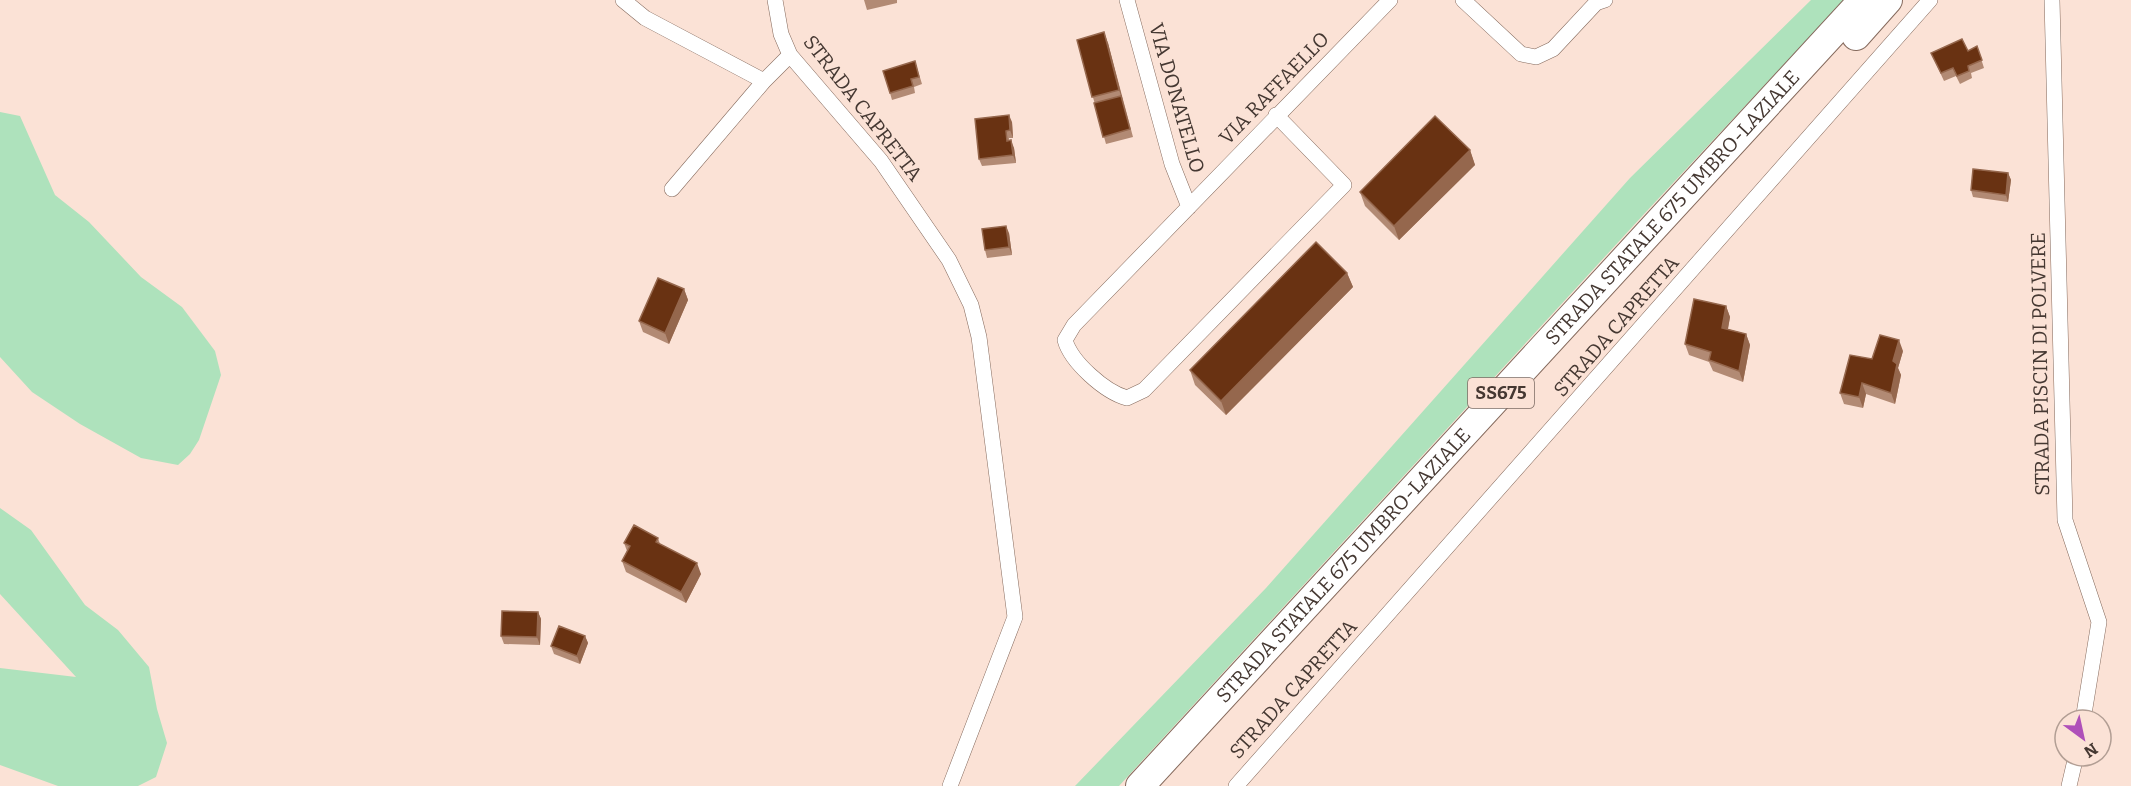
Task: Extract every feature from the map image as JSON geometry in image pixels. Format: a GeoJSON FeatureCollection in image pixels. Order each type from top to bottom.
{"type":"FeatureCollection","features":[{"type":"Feature","properties":{"kind":"highway","name":"STRADA STATALE 675 UMBRO-LAZIALE"},"geometry":{"type":"LineString","coordinates":[[1140,786],[1863,0]]}},
{"type":"Feature","properties":{"kind":"highway","name":"STRADA STATALE 675 UMBRO-LAZIALE"},"geometry":{"type":"LineString","coordinates":[[1166,786],[1888,0]]}},
{"type":"Feature","properties":{"kind":"street"},"geometry":{"type":"LineString","coordinates":[[623,0],[645,18],[764,81]]}},
{"type":"Feature","properties":{"kind":"street","name":"STRADA CAPRETTA"},"geometry":{"type":"LineString","coordinates":[[775,0],[781,34],[790,56],[881,161],[949,260],[971,305],[979,337],[1015,617],[950,786]]}},
{"type":"Feature","properties":{"kind":"street","name":"VIA DONATELLO"},"geometry":{"type":"LineString","coordinates":[[1127,0],[1172,164],[1189,207]]}},
{"type":"Feature","properties":{"kind":"street","name":"VIA RAFFAELLO"},"geometry":{"type":"LineString","coordinates":[[1276,115],[1344,185],[1144,390],[1127,398],[1112,394],[1069,353],[1065,340],[1074,325],[1276,115],[1390,0]]}},
{"type":"Feature","properties":{"kind":"street"},"geometry":{"type":"LineString","coordinates":[[1463,0],[1521,54],[1536,57],[1553,49],[1596,3],[1605,0]]}},
{"type":"Feature","properties":{"kind":"street","name":"STRADA CAPRETTA"},"geometry":{"type":"LineString","coordinates":[[1236,786],[1930,0]]}},
{"type":"Feature","properties":{"kind":"street","name":"STRADA PISCIN DI POLVERE"},"geometry":{"type":"LineString","coordinates":[[2052,0],[2065,520],[2099,622],[2085,708]]}},
{"type":"Feature","properties":{"kind":"street"},"geometry":{"type":"LineString","coordinates":[[672,189],[764,81],[790,56]]}},
{"type":"Feature","properties":{"kind":"street"},"geometry":{"type":"LineString","coordinates":[[2070,786],[2074,768]]}},
{"type":"Feature","properties":{"kind":"green space"},"geometry":{"type":"Polygon","coordinates":[[[1811,0],[1844,0],[1645,213],[1119,786],[1075,786],[1266,588],[1630,178],[1811,0]]]}},
{"type":"Feature","properties":{"kind":"green space"},"geometry":{"type":"Polygon","coordinates":[[[0,112],[20,116],[55,195],[89,222],[141,277],[182,307],[215,351],[221,375],[199,440],[190,454],[178,465],[141,458],[80,424],[32,392],[0,357],[0,112]]]}},
{"type":"Feature","properties":{"kind":"green space"},"geometry":{"type":"Polygon","coordinates":[[[0,508],[31,530],[85,605],[118,630],[149,667],[157,709],[167,743],[156,777],[138,786],[58,786],[0,765],[0,668],[76,677],[0,594],[0,508]]]}},
{"type":"Feature","properties":{"kind":"building"},"geometry":{"type":"Polygon","coordinates":[[[1104,32],[1119,90],[1092,97],[1077,40],[1104,32]]]}},
{"type":"Feature","properties":{"kind":"building"},"geometry":{"type":"Polygon","coordinates":[[[1962,39],[1968,51],[1977,46],[1982,60],[1968,66],[1969,71],[1957,76],[1953,68],[1941,73],[1931,53],[1962,39]]]}},
{"type":"Feature","properties":{"kind":"building"},"geometry":{"type":"Polygon","coordinates":[[[915,61],[919,77],[911,79],[913,86],[890,93],[883,71],[915,61]]]}},
{"type":"Feature","properties":{"kind":"building"},"geometry":{"type":"Polygon","coordinates":[[[1121,96],[1130,129],[1103,137],[1094,103],[1121,96]]]}},
{"type":"Feature","properties":{"kind":"building"},"geometry":{"type":"Polygon","coordinates":[[[1009,115],[1010,130],[1006,131],[1007,141],[1011,140],[1013,155],[979,159],[975,119],[1009,115]]]}},
{"type":"Feature","properties":{"kind":"building"},"geometry":{"type":"Polygon","coordinates":[[[1435,116],[1470,150],[1394,226],[1360,192],[1435,116]]]}},
{"type":"Feature","properties":{"kind":"building"},"geometry":{"type":"Polygon","coordinates":[[[1973,169],[2008,173],[2006,195],[1971,190],[1973,169]]]}},
{"type":"Feature","properties":{"kind":"building"},"geometry":{"type":"Polygon","coordinates":[[[1006,226],[1009,247],[985,250],[982,229],[1006,226]]]}},
{"type":"Feature","properties":{"kind":"building"},"geometry":{"type":"Polygon","coordinates":[[[1316,242],[1347,273],[1221,401],[1190,370],[1316,242]]]}},
{"type":"Feature","properties":{"kind":"building"},"geometry":{"type":"Polygon","coordinates":[[[658,278],[684,289],[665,333],[639,321],[658,278]]]}},
{"type":"Feature","properties":{"kind":"building"},"geometry":{"type":"Polygon","coordinates":[[[1694,299],[1726,306],[1722,328],[1746,334],[1739,371],[1709,360],[1711,352],[1685,344],[1694,299]]]}},
{"type":"Feature","properties":{"kind":"building"},"geometry":{"type":"Polygon","coordinates":[[[1880,335],[1899,340],[1893,361],[1897,364],[1891,393],[1862,383],[1859,397],[1840,393],[1850,355],[1872,359],[1880,335]]]}},
{"type":"Feature","properties":{"kind":"building"},"geometry":{"type":"Polygon","coordinates":[[[634,525],[658,538],[656,542],[697,563],[681,592],[622,561],[630,546],[624,543],[634,525]]]}},
{"type":"Feature","properties":{"kind":"building"},"geometry":{"type":"Polygon","coordinates":[[[502,611],[538,612],[537,637],[501,636],[502,611]]]}},
{"type":"Feature","properties":{"kind":"building"},"geometry":{"type":"Polygon","coordinates":[[[559,626],[585,636],[577,656],[551,646],[559,626]]]}}]}
